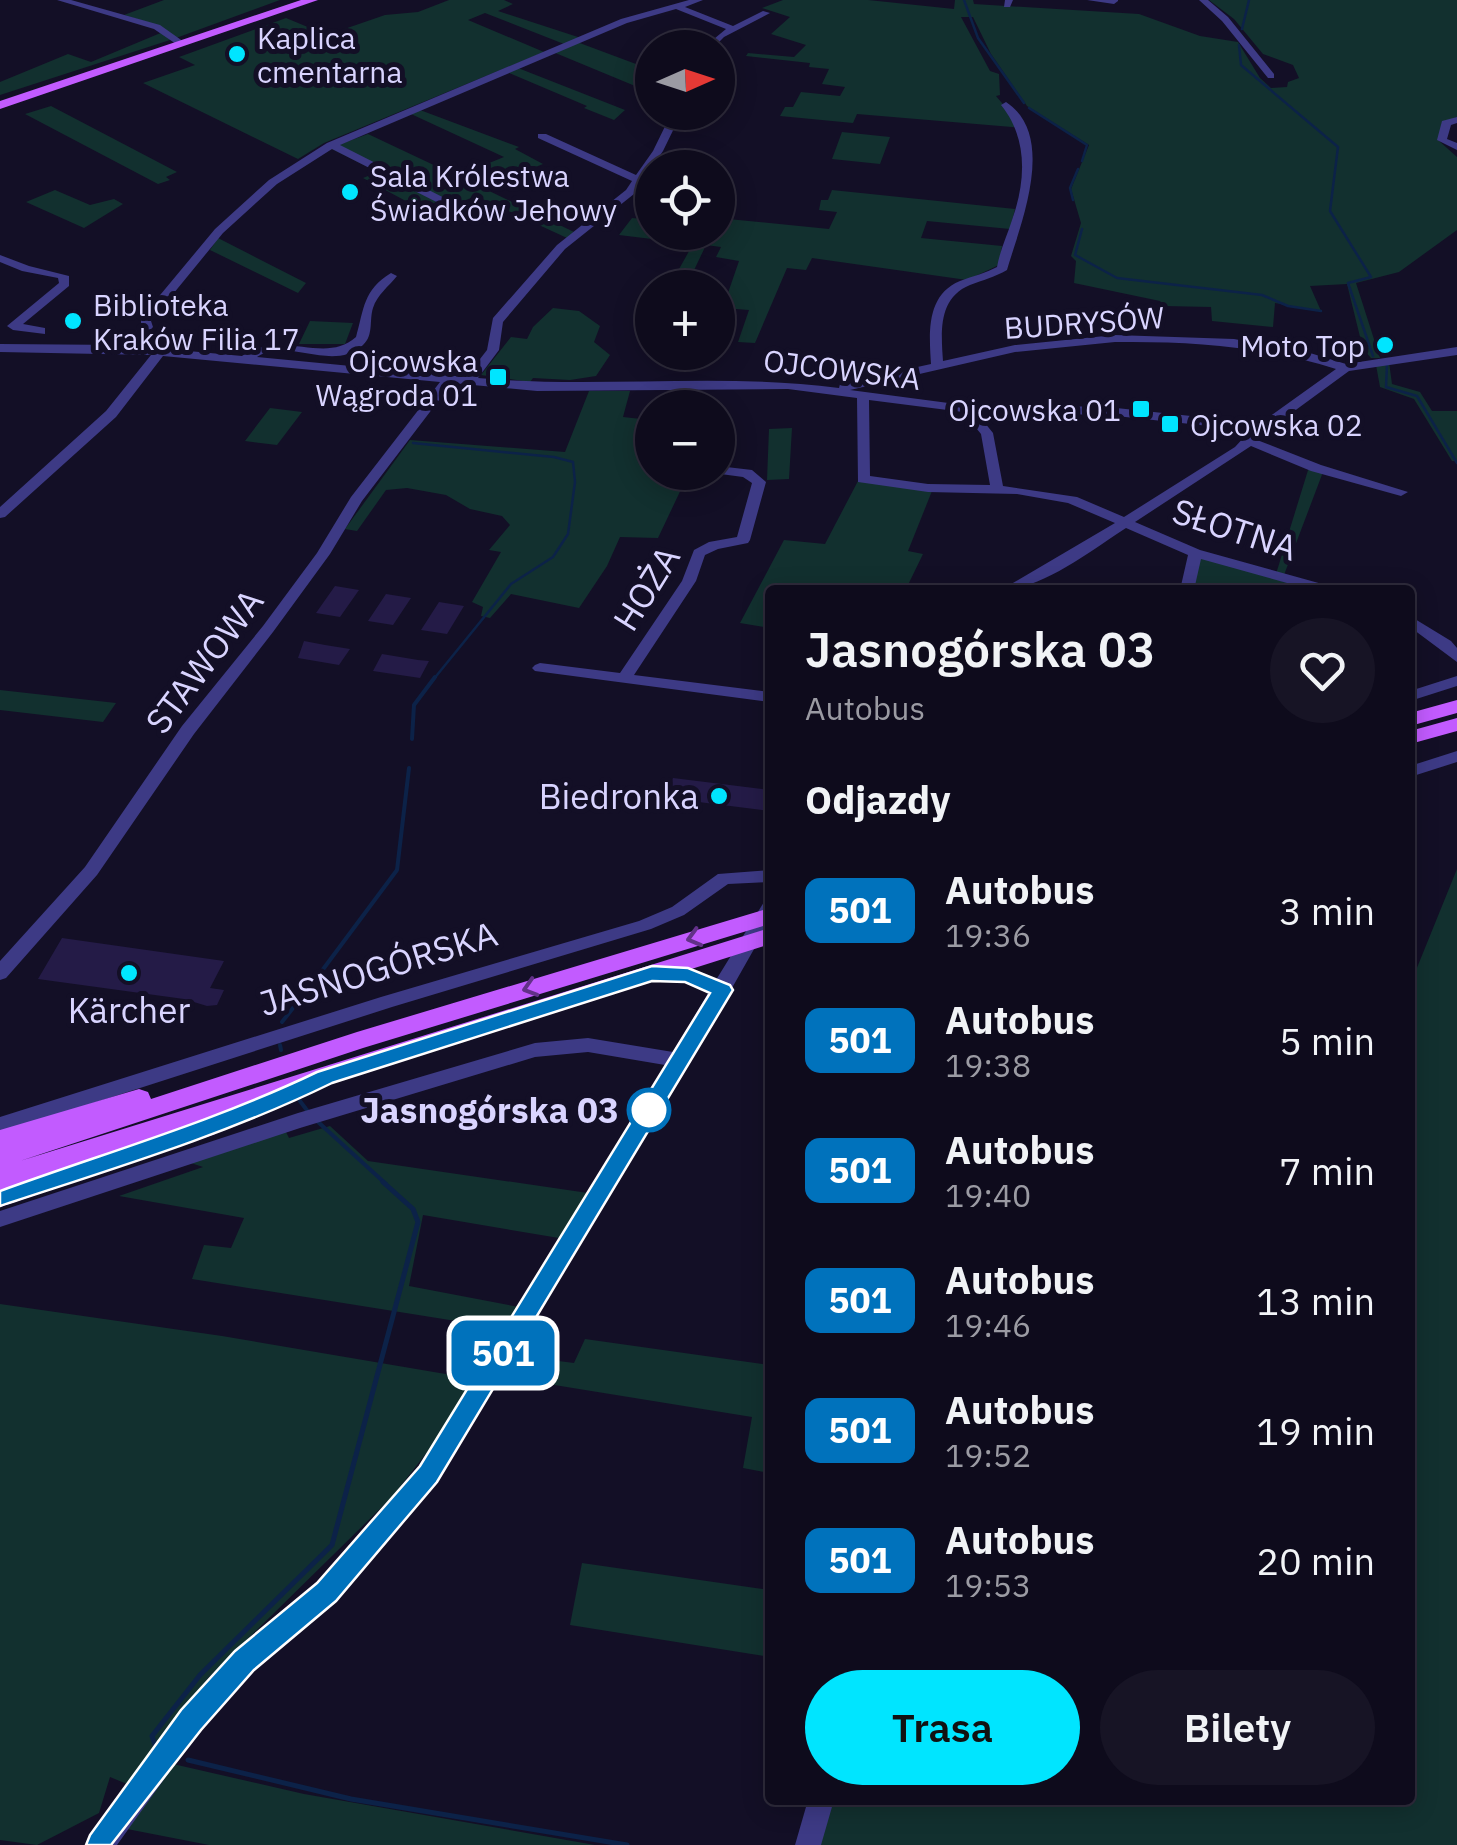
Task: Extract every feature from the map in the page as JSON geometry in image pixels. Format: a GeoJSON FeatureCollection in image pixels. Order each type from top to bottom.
{"type":"FeatureCollection","features":[{"type":"Feature","properties":{"kind":"main road"},"geometry":{"type":"LineString","coordinates":[[0,103],[295,0]]}},
{"type":"Feature","properties":{"kind":"main road"},"geometry":{"type":"LineString","coordinates":[[0,103],[312,0]]}},
{"type":"Feature","properties":{"kind":"main road"},"geometry":{"type":"LineString","coordinates":[[1415,719],[1457,706]]}},
{"type":"Feature","properties":{"kind":"main road"},"geometry":{"type":"LineString","coordinates":[[1415,737],[1457,724]]}},
{"type":"Feature","properties":{"kind":"main road","name":"JASNOGÓRSKA"},"geometry":{"type":"LineString","coordinates":[[0,1158],[256,1077],[320,1065],[652,974],[765,923]]}},
{"type":"Feature","properties":{"kind":"main road","name":"JASNOGÓRSKA"},"geometry":{"type":"LineString","coordinates":[[0,1178],[320,1065],[765,923]]}},
{"type":"Feature","properties":{"kind":"main road"},"geometry":{"type":"LineString","coordinates":[[0,1140],[254,1065],[320,1065]]}},
{"type":"Feature","properties":{"kind":"main road"},"geometry":{"type":"LineString","coordinates":[[0,1197],[280,1099],[320,1065]]}},
{"type":"Feature","properties":{"kind":"street"},"geometry":{"type":"LineString","coordinates":[[61,0],[157,26],[179,42]]}},
{"type":"Feature","properties":{"kind":"street"},"geometry":{"type":"LineString","coordinates":[[126,349],[148,327],[145,321],[219,231],[273,182],[331,146],[624,20],[698,0]]}},
{"type":"Feature","properties":{"kind":"street"},"geometry":{"type":"LineString","coordinates":[[1091,0],[1114,1]]}},
{"type":"Feature","properties":{"kind":"street"},"geometry":{"type":"LineString","coordinates":[[1203,0],[1225,19],[1271,76]]}},
{"type":"Feature","properties":{"kind":"street"},"geometry":{"type":"LineString","coordinates":[[676,6],[732,28]]}},
{"type":"Feature","properties":{"kind":"street"},"geometry":{"type":"LineString","coordinates":[[730,30],[766,14]]}},
{"type":"Feature","properties":{"kind":"street"},"geometry":{"type":"LineString","coordinates":[[937,367],[934,325],[939,312],[952,291],[1003,268],[1005,244],[1022,205],[1027,158],[1025,130],[1006,105]]}},
{"type":"Feature","properties":{"kind":"street"},"geometry":{"type":"LineString","coordinates":[[1457,120],[1446,123],[1443,142],[1457,147]]}},
{"type":"Feature","properties":{"kind":"street"},"geometry":{"type":"LineString","coordinates":[[542,136],[635,178]]}},
{"type":"Feature","properties":{"kind":"street"},"geometry":{"type":"LineString","coordinates":[[331,146],[470,215]]}},
{"type":"Feature","properties":{"kind":"street"},"geometry":{"type":"LineString","coordinates":[[470,381],[494,350],[497,321],[515,297],[560,247],[619,203],[635,185]]}},
{"type":"Feature","properties":{"kind":"street"},"geometry":{"type":"LineString","coordinates":[[0,258],[26,270],[63,276],[61,288],[13,326],[41,331],[22,348]]}},
{"type":"Feature","properties":{"kind":"street"},"geometry":{"type":"LineString","coordinates":[[246,359],[257,349],[275,344],[322,351],[355,346],[361,340],[373,293],[390,276]]}},
{"type":"Feature","properties":{"kind":"street"},"geometry":{"type":"LineString","coordinates":[[0,316],[21,317]]}},
{"type":"Feature","properties":{"kind":"street","name":"BUDRYSÓW"},"geometry":{"type":"LineString","coordinates":[[826,389],[1040,344],[1155,340],[1288,350],[1311,354],[1345,368]]}},
{"type":"Feature","properties":{"kind":"street","name":"OJCOWSKA"},"geometry":{"type":"LineString","coordinates":[[0,348],[126,349],[562,388],[751,383],[966,408],[1107,411],[1251,434],[1316,468],[1400,492]]}},
{"type":"Feature","properties":{"kind":"street"},"geometry":{"type":"LineString","coordinates":[[1017,585],[1124,522],[1345,368],[1457,351]]}},
{"type":"Feature","properties":{"kind":"street"},"geometry":{"type":"LineString","coordinates":[[0,514],[111,414],[160,352]]}},
{"type":"Feature","properties":{"kind":"street","name":"STAWOWA"},"geometry":{"type":"LineString","coordinates":[[0,974],[90,872],[188,730],[270,626],[323,554],[356,500],[450,379]]}},
{"type":"Feature","properties":{"kind":"street","name":"SŁOTNA"},"geometry":{"type":"LineString","coordinates":[[864,395],[864,479],[928,488],[997,489],[1072,500],[1195,553],[1310,585]]}},
{"type":"Feature","properties":{"kind":"street"},"geometry":{"type":"LineString","coordinates":[[966,408],[986,433],[997,489]]}},
{"type":"Feature","properties":{"kind":"street","name":"HOŻA"},"geometry":{"type":"LineString","coordinates":[[624,680],[689,581],[699,553],[714,545],[742,540],[759,482],[747,472],[735,471]]}},
{"type":"Feature","properties":{"kind":"street"},"geometry":{"type":"LineString","coordinates":[[1189,585],[1195,553]]}},
{"type":"Feature","properties":{"kind":"street"},"geometry":{"type":"LineString","coordinates":[[1415,623],[1446,644],[1457,657]]}},
{"type":"Feature","properties":{"kind":"street"},"geometry":{"type":"LineString","coordinates":[[540,668],[765,696]]}},
{"type":"Feature","properties":{"kind":"street"},"geometry":{"type":"LineString","coordinates":[[1415,694],[1457,681]]}},
{"type":"Feature","properties":{"kind":"street"},"geometry":{"type":"LineString","coordinates":[[1415,770],[1457,756]]}},
{"type":"Feature","properties":{"kind":"street","name":"JASNOGÓRSKA"},"geometry":{"type":"LineString","coordinates":[[0,1125],[646,924],[678,911],[729,876],[765,876]]}},
{"type":"Feature","properties":{"kind":"street"},"geometry":{"type":"LineString","coordinates":[[100,1845],[191,1720],[245,1661],[326,1592],[428,1474],[765,923]]}},
{"type":"Feature","properties":{"kind":"street"},"geometry":{"type":"LineString","coordinates":[[652,974],[688,975],[722,990]]}},
{"type":"Feature","properties":{"kind":"street"},"geometry":{"type":"LineString","coordinates":[[0,1219],[298,1121],[534,1050],[588,1045],[680,1060]]}},
{"type":"Feature","properties":{"kind":"street"},"geometry":{"type":"LineString","coordinates":[[808,1845],[820,1805]]}},
{"type":"Feature","properties":{"kind":"green space"},"geometry":{"type":"Polygon","coordinates":[[[164,0],[280,0],[176,38],[160,26],[124,15],[164,0]]]}},
{"type":"Feature","properties":{"kind":"green space"},"geometry":{"type":"Polygon","coordinates":[[[449,0],[504,0],[513,4],[498,11],[581,38],[564,44],[485,13],[468,20],[544,52],[324,143],[298,159],[143,83],[195,65],[179,57],[286,18],[327,35],[385,15],[418,12],[449,0]]]}},
{"type":"Feature","properties":{"kind":"green space"},"geometry":{"type":"Polygon","coordinates":[[[783,0],[868,0],[954,9],[955,0],[973,0],[974,4],[1139,14],[1200,36],[1238,42],[1260,78],[1271,88],[1287,87],[1288,82],[1299,78],[1293,65],[1263,54],[1234,19],[1209,0],[1457,0],[1457,117],[1442,123],[1438,140],[1457,157],[1457,230],[1399,272],[1356,283],[1380,358],[1371,358],[1363,349],[1347,284],[1310,286],[1321,311],[1275,303],[1273,327],[1212,321],[1211,307],[1164,306],[1160,301],[1074,283],[1076,261],[1071,256],[1081,223],[1071,189],[1089,145],[1027,106],[991,54],[973,17],[961,17],[990,71],[999,74],[1000,95],[996,96],[1023,128],[857,114],[853,123],[780,116],[785,107],[793,107],[801,92],[840,96],[845,87],[822,84],[829,69],[809,67],[810,63],[746,56],[748,53],[794,57],[806,45],[771,34],[790,17],[762,8],[783,0]]]}},
{"type":"Feature","properties":{"kind":"green space"},"geometry":{"type":"Polygon","coordinates":[[[163,32],[170,40],[0,95],[0,82],[68,54],[91,62],[163,32]]]}},
{"type":"Feature","properties":{"kind":"green space"},"geometry":{"type":"Polygon","coordinates":[[[577,42],[635,64],[635,86],[553,52],[577,42]]]}},
{"type":"Feature","properties":{"kind":"green space"},"geometry":{"type":"Polygon","coordinates":[[[518,68],[625,110],[614,120],[507,72],[518,68]]]}},
{"type":"Feature","properties":{"kind":"green space"},"geometry":{"type":"Polygon","coordinates":[[[51,106],[177,172],[166,177],[170,180],[158,184],[25,114],[51,106]]]}},
{"type":"Feature","properties":{"kind":"green space"},"geometry":{"type":"Polygon","coordinates":[[[420,110],[519,147],[515,149],[543,164],[483,188],[574,232],[567,238],[476,196],[456,204],[474,214],[443,221],[363,178],[378,172],[330,148],[368,134],[457,176],[504,157],[411,114],[420,110]]]}},
{"type":"Feature","properties":{"kind":"green space"},"geometry":{"type":"Polygon","coordinates":[[[842,132],[890,137],[880,164],[832,159],[842,132]]]}},
{"type":"Feature","properties":{"kind":"green space"},"geometry":{"type":"Polygon","coordinates":[[[55,190],[90,205],[114,199],[123,204],[84,228],[26,202],[55,190]]]}},
{"type":"Feature","properties":{"kind":"green space"},"geometry":{"type":"Polygon","coordinates":[[[832,190],[1015,209],[1010,229],[927,221],[921,238],[1002,246],[999,265],[967,280],[812,258],[806,270],[787,268],[755,343],[738,342],[749,310],[735,311],[735,273],[739,261],[716,257],[720,250],[735,250],[735,220],[829,229],[837,212],[819,210],[821,200],[828,200],[832,190]]]}},
{"type":"Feature","properties":{"kind":"green space"},"geometry":{"type":"Polygon","coordinates":[[[632,218],[635,237],[619,235],[632,218]]]}},
{"type":"Feature","properties":{"kind":"green space"},"geometry":{"type":"Polygon","coordinates":[[[218,238],[306,283],[298,293],[210,250],[218,238]]]}},
{"type":"Feature","properties":{"kind":"green space"},"geometry":{"type":"Polygon","coordinates":[[[690,250],[704,250],[694,270],[678,270],[690,250]]]}},
{"type":"Feature","properties":{"kind":"green space"},"geometry":{"type":"Polygon","coordinates":[[[553,308],[579,311],[600,326],[594,342],[610,355],[596,376],[570,380],[533,378],[530,382],[481,375],[511,337],[527,339],[533,327],[553,308]]]}},
{"type":"Feature","properties":{"kind":"green space"},"geometry":{"type":"Polygon","coordinates":[[[310,321],[353,323],[345,344],[299,344],[310,321]]]}},
{"type":"Feature","properties":{"kind":"green space"},"geometry":{"type":"Polygon","coordinates":[[[1389,362],[1392,384],[1420,392],[1432,411],[1457,411],[1457,461],[1452,461],[1414,399],[1380,387],[1376,365],[1389,362]]]}},
{"type":"Feature","properties":{"kind":"green space"},"geometry":{"type":"Polygon","coordinates":[[[589,391],[630,391],[623,417],[635,418],[635,490],[681,490],[658,538],[620,537],[607,566],[579,608],[511,594],[490,618],[481,616],[483,607],[472,602],[501,552],[489,550],[510,525],[502,516],[470,509],[446,495],[407,488],[386,490],[357,531],[345,529],[410,440],[565,452],[589,391]]]}},
{"type":"Feature","properties":{"kind":"green space"},"geometry":{"type":"Polygon","coordinates":[[[270,408],[302,412],[277,445],[245,441],[270,408]]]}},
{"type":"Feature","properties":{"kind":"green space"},"geometry":{"type":"Polygon","coordinates":[[[792,428],[789,479],[767,480],[769,429],[792,428]]]}},
{"type":"Feature","properties":{"kind":"green space"},"geometry":{"type":"Polygon","coordinates":[[[1309,467],[1323,472],[1284,575],[1276,574],[1309,467]]]}},
{"type":"Feature","properties":{"kind":"green space"},"geometry":{"type":"Polygon","coordinates":[[[858,481],[932,491],[908,551],[923,554],[908,585],[765,585],[765,627],[740,623],[784,540],[825,544],[858,481]]]}},
{"type":"Feature","properties":{"kind":"green space"},"geometry":{"type":"Polygon","coordinates":[[[1203,558],[1296,585],[1194,584],[1197,561],[1203,558]]]}},
{"type":"Feature","properties":{"kind":"green space"},"geometry":{"type":"Polygon","coordinates":[[[0,690],[116,703],[103,722],[0,710],[0,690]]]}},
{"type":"Feature","properties":{"kind":"green space"},"geometry":{"type":"Polygon","coordinates":[[[1457,869],[1457,1845],[813,1845],[826,1805],[1415,1805],[1415,973],[1457,869]]]}},
{"type":"Feature","properties":{"kind":"green space"},"geometry":{"type":"Polygon","coordinates":[[[330,1126],[368,1161],[588,1193],[559,1238],[423,1215],[409,1286],[519,1307],[506,1329],[192,1279],[204,1245],[231,1248],[244,1218],[119,1196],[203,1167],[191,1163],[285,1130],[289,1138],[330,1126]]]}},
{"type":"Feature","properties":{"kind":"green space"},"geometry":{"type":"Polygon","coordinates":[[[0,1304],[222,1336],[475,1379],[435,1442],[392,1497],[208,1678],[127,1784],[110,1777],[99,1813],[37,1845],[0,1840],[0,1304]]]}},
{"type":"Feature","properties":{"kind":"green space"},"geometry":{"type":"Polygon","coordinates":[[[585,1339],[765,1364],[765,1472],[743,1468],[752,1417],[499,1376],[512,1355],[574,1363],[585,1339]]]}},
{"type":"Feature","properties":{"kind":"green space"},"geometry":{"type":"Polygon","coordinates":[[[582,1563],[765,1589],[765,1656],[570,1625],[582,1563]]]}},
{"type":"Feature","properties":{"kind":"green space"},"geometry":{"type":"Polygon","coordinates":[[[173,1764],[304,1794],[595,1845],[209,1845],[127,1829],[173,1764]]]}},
{"type":"Feature","properties":{"kind":"building"},"geometry":{"type":"Polygon","coordinates":[[[335,586],[359,590],[340,617],[316,613],[335,586]]]}},
{"type":"Feature","properties":{"kind":"building"},"geometry":{"type":"Polygon","coordinates":[[[386,594],[411,598],[393,625],[368,621],[386,594]]]}},
{"type":"Feature","properties":{"kind":"building"},"geometry":{"type":"Polygon","coordinates":[[[439,602],[464,606],[447,634],[421,630],[439,602]]]}},
{"type":"Feature","properties":{"kind":"building"},"geometry":{"type":"Polygon","coordinates":[[[304,641],[350,649],[339,665],[298,658],[304,641]]]}},
{"type":"Feature","properties":{"kind":"building"},"geometry":{"type":"Polygon","coordinates":[[[382,654],[429,661],[420,678],[373,671],[382,654]]]}},
{"type":"Feature","properties":{"kind":"building","name":"Biedronka"},"geometry":{"type":"Polygon","coordinates":[[[673,778],[765,789],[765,810],[667,798],[673,778]]]}},
{"type":"Feature","properties":{"kind":"building","name":"Kärcher"},"geometry":{"type":"Polygon","coordinates":[[[62,938],[224,961],[210,988],[224,990],[217,1005],[207,1006],[184,999],[38,979],[62,938]]]}},
{"type":"Feature","properties":{"kind":"waterway"},"geometry":{"type":"LineString","coordinates":[[964,0],[978,38],[1024,103]]}},
{"type":"Feature","properties":{"kind":"waterway"},"geometry":{"type":"LineString","coordinates":[[1242,29],[1249,0]]}},
{"type":"Feature","properties":{"kind":"waterway"},"geometry":{"type":"LineString","coordinates":[[1239,45],[1241,65],[1338,147],[1330,211],[1371,277],[1348,283],[1373,356]]}},
{"type":"Feature","properties":{"kind":"waterway"},"geometry":{"type":"LineString","coordinates":[[1029,108],[1087,145],[1082,161]]}},
{"type":"Feature","properties":{"kind":"waterway"},"geometry":{"type":"LineString","coordinates":[[1073,200],[1070,188],[1078,169]]}},
{"type":"Feature","properties":{"kind":"waterway"},"geometry":{"type":"LineString","coordinates":[[1082,229],[1075,255],[1117,278],[1262,295],[1288,306],[1321,311]]}},
{"type":"Feature","properties":{"kind":"waterway"},"geometry":{"type":"LineString","coordinates":[[1387,365],[1386,387],[1417,396],[1457,463]]}},
{"type":"Feature","properties":{"kind":"waterway"},"geometry":{"type":"LineString","coordinates":[[413,443],[554,457],[573,462],[575,482],[568,534],[553,557],[511,584],[433,680]]}},
{"type":"Feature","properties":{"kind":"waterway"},"geometry":{"type":"LineString","coordinates":[[412,739],[414,705],[435,677]]}},
{"type":"Feature","properties":{"kind":"waterway"},"geometry":{"type":"LineString","coordinates":[[321,972],[397,870],[409,768]]}},
{"type":"Feature","properties":{"kind":"waterway"},"geometry":{"type":"LineString","coordinates":[[282,1022],[315,980]]}},
{"type":"Feature","properties":{"kind":"waterway"},"geometry":{"type":"LineString","coordinates":[[280,1045],[281,1050]]}},
{"type":"Feature","properties":{"kind":"waterway"},"geometry":{"type":"LineString","coordinates":[[300,1101],[309,1113]]}},
{"type":"Feature","properties":{"kind":"waterway"},"geometry":{"type":"LineString","coordinates":[[317,1121],[386,1184]]}},
{"type":"Feature","properties":{"kind":"waterway"},"geometry":{"type":"LineString","coordinates":[[157,1751],[152,1736],[200,1675],[332,1545],[418,1222],[413,1209],[383,1182]]}},
{"type":"Feature","properties":{"kind":"waterway"},"geometry":{"type":"LineString","coordinates":[[188,1760],[351,1799],[627,1845]]}},
{"type":"Feature","properties":{"kind":"bus line","name":"501"},"geometry":{"type":"LineString","coordinates":[[0,1197],[177,1138],[280,1099],[324,1077],[652,974],[688,975],[722,990],[428,1474],[326,1592],[245,1661],[191,1720],[101,1845]]}},
{"type":"Feature","properties":{"kind":"place","name":"Kaplica cmentarna"},"geometry":{"type":"Point","coordinates":[237,54]}},
{"type":"Feature","properties":{"kind":"place","name":"Sala Królestwa Świadków Jehowy"},"geometry":{"type":"Point","coordinates":[350,192]}},
{"type":"Feature","properties":{"kind":"place","name":"Biblioteka Kraków Filia 17"},"geometry":{"type":"Point","coordinates":[73,321]}},
{"type":"Feature","properties":{"kind":"place","name":"Moto Top"},"geometry":{"type":"Point","coordinates":[1385,345]}},
{"type":"Feature","properties":{"kind":"place","name":"Ojcowska Wągroda 01"},"geometry":{"type":"Point","coordinates":[498,377]}},
{"type":"Feature","properties":{"kind":"place","name":"Ojcowska 01"},"geometry":{"type":"Point","coordinates":[1141,409]}},
{"type":"Feature","properties":{"kind":"place","name":"Ojcowska 02"},"geometry":{"type":"Point","coordinates":[1170,424]}},
{"type":"Feature","properties":{"kind":"place","name":"Biedronka"},"geometry":{"type":"Point","coordinates":[719,796]}},
{"type":"Feature","properties":{"kind":"place","name":"Kärcher"},"geometry":{"type":"Point","coordinates":[129,973]}},
{"type":"Feature","properties":{"kind":"place","name":"Jasnogórska 03"},"geometry":{"type":"Point","coordinates":[649,1110]}}]}
